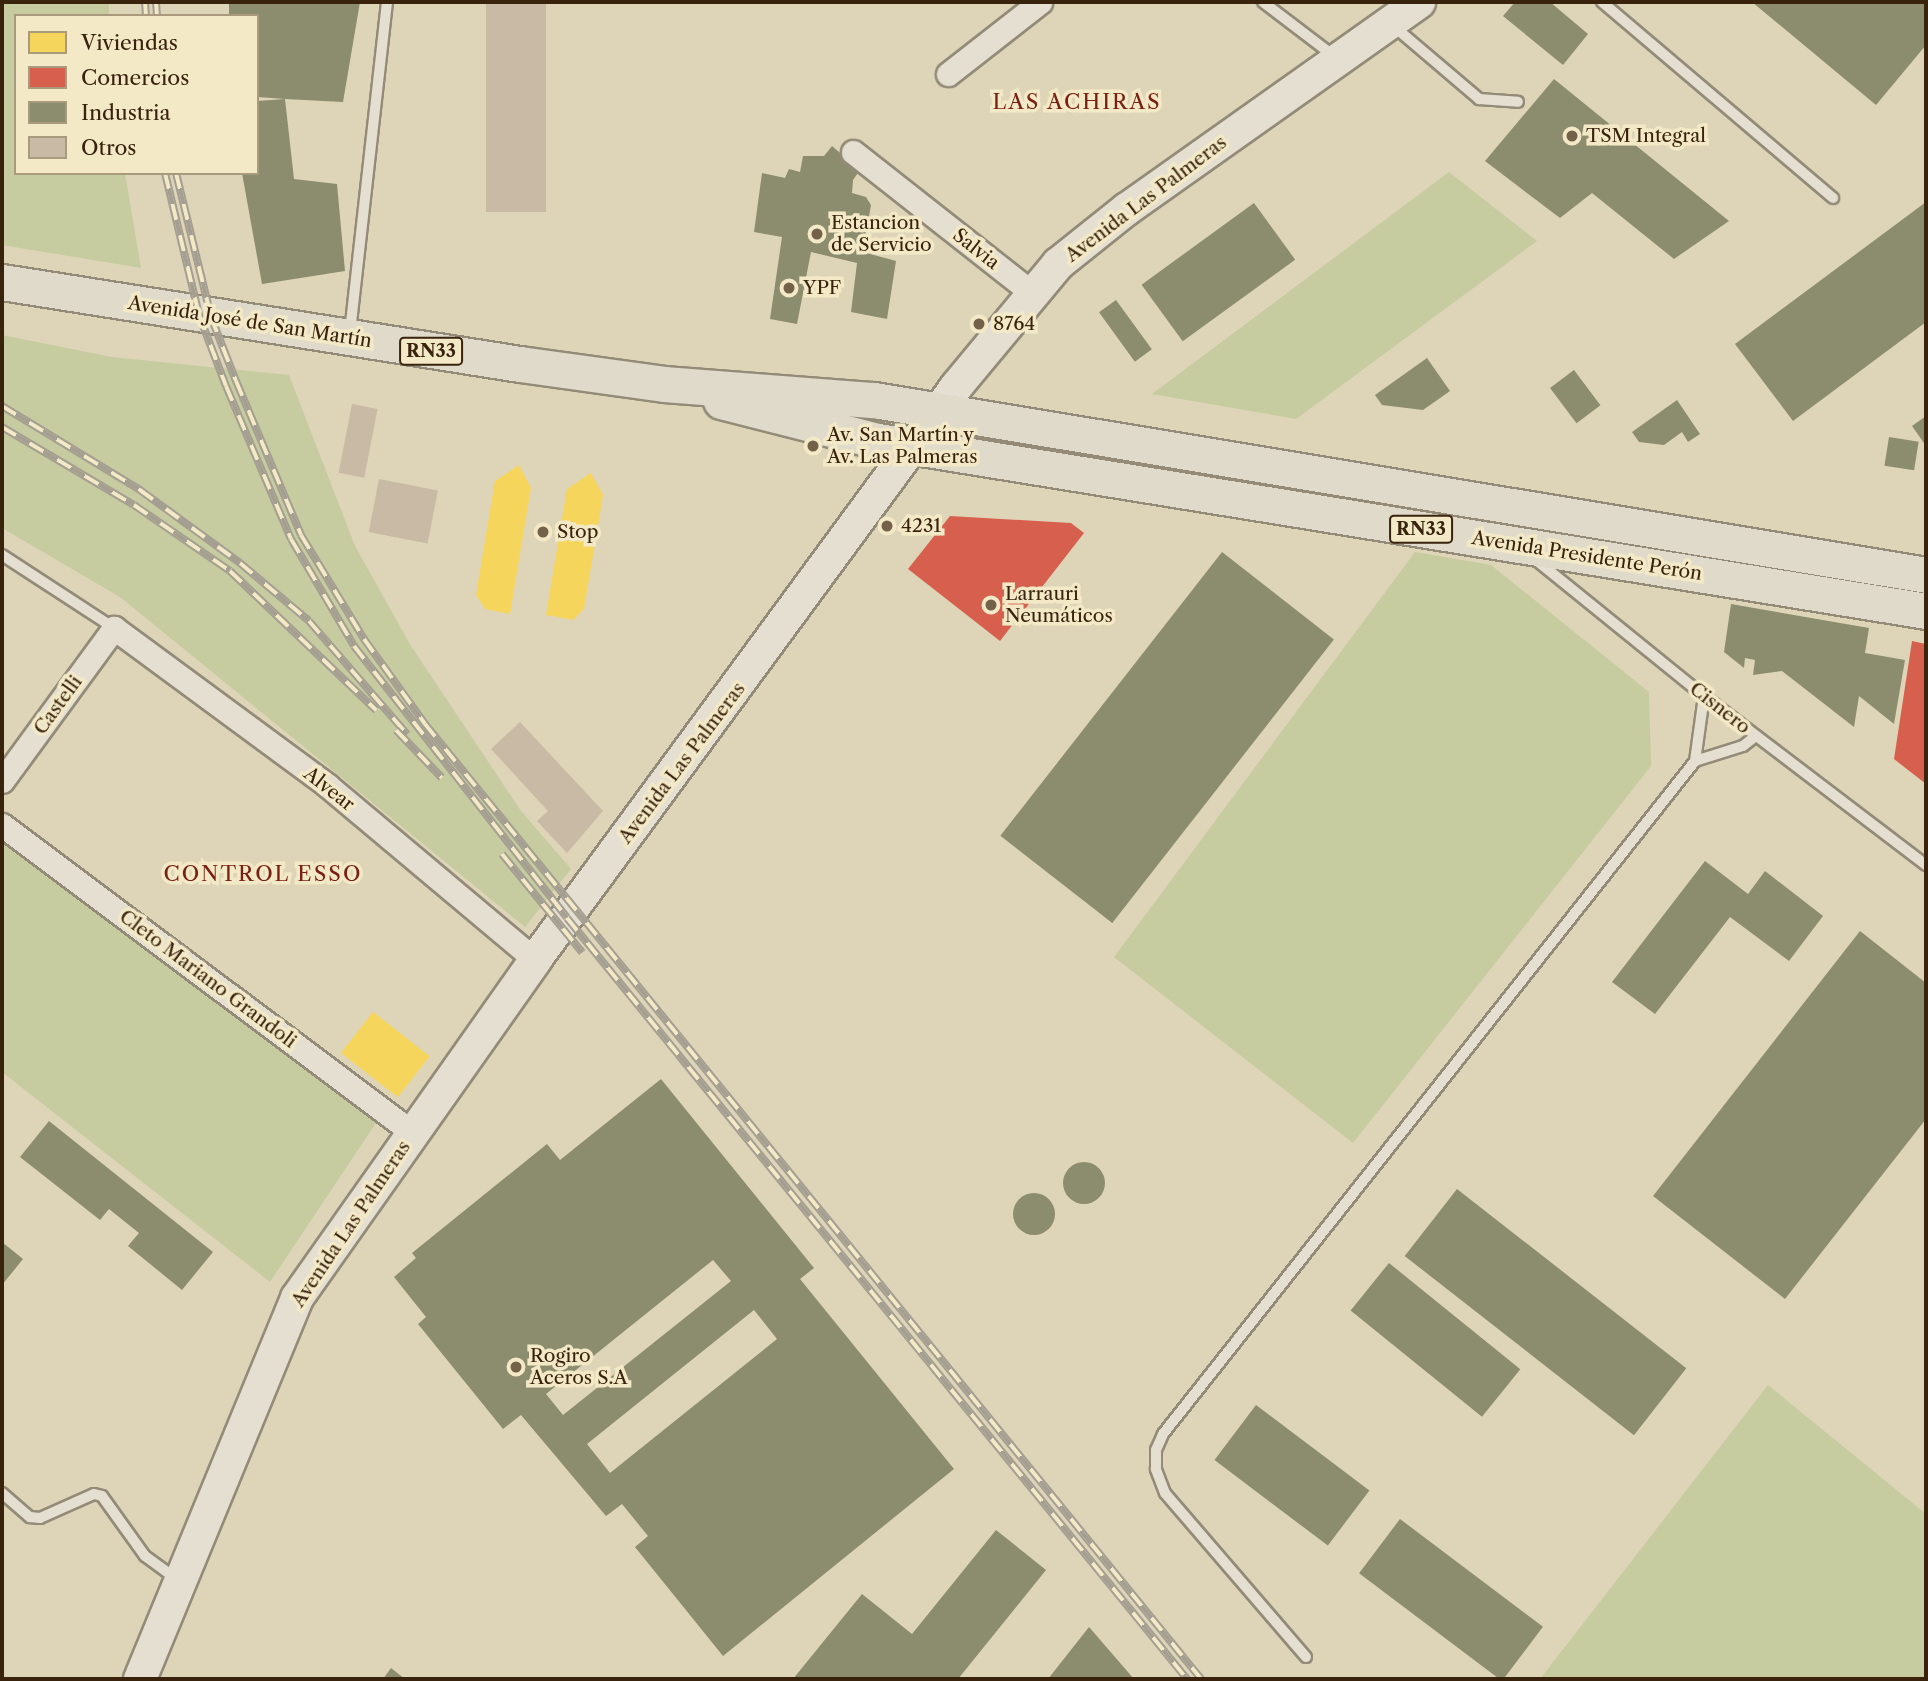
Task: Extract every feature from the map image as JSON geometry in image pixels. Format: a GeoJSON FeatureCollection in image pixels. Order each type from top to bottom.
{"type":"FeatureCollection","features":[{"type":"Feature","properties":{"kind":"main road","name":"Avenida Las Palmeras"},"geometry":{"type":"LineString","coordinates":[[140,1679],[297,1298],[535,960],[940,412],[1032,293],[1058,264],[1127,209],[1419,2]]}},
{"type":"Feature","properties":{"kind":"main road","name":"Avenida José de San Martín"},"geometry":{"type":"LineString","coordinates":[[2,282],[349,338],[664,384],[810,392],[940,412]]}},
{"type":"Feature","properties":{"kind":"main road","name":"Avenida José de San Martín"},"geometry":{"type":"LineString","coordinates":[[664,384],[816,429],[916,447]]}},
{"type":"Feature","properties":{"kind":"main road","name":"Avenida Presidente Perón"},"geometry":{"type":"LineString","coordinates":[[940,412],[1926,575]]}},
{"type":"Feature","properties":{"kind":"main road","name":"Avenida Presidente Perón"},"geometry":{"type":"LineString","coordinates":[[916,447],[1926,611]]}},
{"type":"Feature","properties":{"kind":"street"},"geometry":{"type":"LineString","coordinates":[[948,74],[1040,2]]}},
{"type":"Feature","properties":{"kind":"street","name":"Salvia"},"geometry":{"type":"LineString","coordinates":[[853,152],[1032,293]]}},
{"type":"Feature","properties":{"kind":"street","name":"Alvear"},"geometry":{"type":"LineString","coordinates":[[114,628],[328,786],[535,960]]}},
{"type":"Feature","properties":{"kind":"street","name":"Castelli"},"geometry":{"type":"LineString","coordinates":[[2,782],[114,628]]}},
{"type":"Feature","properties":{"kind":"street","name":"Cleto Mariano Grandoli"},"geometry":{"type":"LineString","coordinates":[[2,825],[413,1133]]}},
{"type":"Feature","properties":{"kind":"lane"},"geometry":{"type":"LineString","coordinates":[[349,338],[357,296],[387,2]]}},
{"type":"Feature","properties":{"kind":"lane"},"geometry":{"type":"LineString","coordinates":[[1263,2],[1339,60]]}},
{"type":"Feature","properties":{"kind":"lane"},"geometry":{"type":"LineString","coordinates":[[1602,2],[1833,198]]}},
{"type":"Feature","properties":{"kind":"lane"},"geometry":{"type":"LineString","coordinates":[[1390,23],[1479,99],[1518,102]]}},
{"type":"Feature","properties":{"kind":"lane","name":"Cisnero"},"geometry":{"type":"LineString","coordinates":[[1518,544],[1704,696],[1926,864]]}},
{"type":"Feature","properties":{"kind":"lane"},"geometry":{"type":"LineString","coordinates":[[2,555],[114,628]]}},
{"type":"Feature","properties":{"kind":"lane"},"geometry":{"type":"LineString","coordinates":[[1306,1657],[1165,1493],[1156,1469],[1156,1450],[1163,1434],[1695,761],[1704,696]]}},
{"type":"Feature","properties":{"kind":"lane"},"geometry":{"type":"LineString","coordinates":[[1695,761],[1744,746],[1756,736]]}},
{"type":"Feature","properties":{"kind":"lane"},"geometry":{"type":"LineString","coordinates":[[2,1493],[30,1517],[40,1518],[94,1494],[102,1496],[145,1556],[180,1581]]}},
{"type":"Feature","properties":{"kind":"green space"},"geometry":{"type":"Polygon","coordinates":[[[2,2],[109,2],[109,14],[14,14],[14,175],[125,175],[141,268],[2,245],[2,2]]]}},
{"type":"Feature","properties":{"kind":"green space"},"geometry":{"type":"Polygon","coordinates":[[[1449,172],[1537,241],[1296,419],[1152,394],[1449,172]]]}},
{"type":"Feature","properties":{"kind":"green space"},"geometry":{"type":"Polygon","coordinates":[[[2,335],[112,357],[289,375],[355,546],[411,646],[521,811],[571,869],[525,927],[120,597],[2,528],[2,335]]]}},
{"type":"Feature","properties":{"kind":"green space"},"geometry":{"type":"Polygon","coordinates":[[[1415,552],[1491,565],[1649,692],[1651,766],[1353,1143],[1114,957],[1415,552]]]}},
{"type":"Feature","properties":{"kind":"green space"},"geometry":{"type":"Polygon","coordinates":[[[2,837],[378,1120],[270,1282],[2,1072],[2,837]]]}},
{"type":"Feature","properties":{"kind":"green space"},"geometry":{"type":"Polygon","coordinates":[[[1768,1385],[1926,1514],[1926,1679],[1540,1679],[1768,1385]]]}},
{"type":"Feature","properties":{"kind":"building: Viviendas"},"geometry":{"type":"Polygon","coordinates":[[[519,465],[531,488],[510,614],[485,609],[476,595],[495,481],[519,465]]]}},
{"type":"Feature","properties":{"kind":"building: Viviendas"},"geometry":{"type":"Polygon","coordinates":[[[591,473],[603,495],[584,609],[573,620],[546,615],[567,489],[591,473]]]}},
{"type":"Feature","properties":{"kind":"building: Viviendas"},"geometry":{"type":"Polygon","coordinates":[[[373,1012],[430,1056],[398,1097],[341,1053],[373,1012]]]}},
{"type":"Feature","properties":{"kind":"building: Comercios","name":"Larrauri Neumáticos"},"geometry":{"type":"Polygon","coordinates":[[[950,516],[1071,523],[1084,533],[1000,641],[908,569],[950,516]]]}},
{"type":"Feature","properties":{"kind":"building: Comercios"},"geometry":{"type":"Polygon","coordinates":[[[1912,641],[1926,644],[1926,784],[1894,759],[1912,641]]]}},
{"type":"Feature","properties":{"kind":"building: Industria"},"geometry":{"type":"Polygon","coordinates":[[[229,2],[360,2],[343,102],[259,97],[259,14],[229,14],[229,2]]]}},
{"type":"Feature","properties":{"kind":"building: Industria"},"geometry":{"type":"Polygon","coordinates":[[[1515,2],[1550,2],[1588,34],[1563,65],[1503,16],[1515,2]]]}},
{"type":"Feature","properties":{"kind":"building: Industria"},"geometry":{"type":"Polygon","coordinates":[[[1752,2],[1926,2],[1926,45],[1876,105],[1752,2]]]}},
{"type":"Feature","properties":{"kind":"building: Industria"},"geometry":{"type":"Polygon","coordinates":[[[1554,79],[1729,221],[1674,259],[1592,193],[1560,218],[1485,161],[1554,79]]]}},
{"type":"Feature","properties":{"kind":"building: Industria"},"geometry":{"type":"Polygon","coordinates":[[[285,99],[294,179],[337,184],[345,271],[262,284],[242,175],[259,175],[259,101],[285,99]]]}},
{"type":"Feature","properties":{"kind":"building: Industria","name":"Estancion de Servicio"},"geometry":{"type":"Polygon","coordinates":[[[832,146],[860,170],[853,180],[852,193],[866,197],[871,205],[863,252],[896,261],[887,319],[851,312],[857,263],[811,252],[797,324],[770,319],[782,237],[754,232],[762,173],[785,178],[789,169],[800,172],[803,156],[824,156],[832,146]]]}},
{"type":"Feature","properties":{"kind":"building: Industria"},"geometry":{"type":"Polygon","coordinates":[[[1926,202],[1926,322],[1793,421],[1735,344],[1926,202]]]}},
{"type":"Feature","properties":{"kind":"building: Industria"},"geometry":{"type":"Polygon","coordinates":[[[1254,203],[1295,260],[1183,341],[1142,285],[1254,203]]]}},
{"type":"Feature","properties":{"kind":"building: Industria"},"geometry":{"type":"Polygon","coordinates":[[[1116,300],[1152,349],[1135,362],[1099,312],[1116,300]]]}},
{"type":"Feature","properties":{"kind":"building: Industria"},"geometry":{"type":"Polygon","coordinates":[[[1427,358],[1450,391],[1423,410],[1382,405],[1375,395],[1427,358]]]}},
{"type":"Feature","properties":{"kind":"building: Industria"},"geometry":{"type":"Polygon","coordinates":[[[1574,370],[1600,405],[1577,423],[1550,388],[1574,370]]]}},
{"type":"Feature","properties":{"kind":"building: Industria"},"geometry":{"type":"Polygon","coordinates":[[[1677,400],[1700,434],[1688,442],[1682,432],[1664,445],[1639,442],[1632,432],[1677,400]]]}},
{"type":"Feature","properties":{"kind":"building: Industria"},"geometry":{"type":"Polygon","coordinates":[[[1926,416],[1926,446],[1912,426],[1926,416]]]}},
{"type":"Feature","properties":{"kind":"building: Industria"},"geometry":{"type":"Polygon","coordinates":[[[1889,437],[1919,442],[1914,470],[1884,466],[1889,437]]]}},
{"type":"Feature","properties":{"kind":"building: Industria"},"geometry":{"type":"Polygon","coordinates":[[[1222,552],[1334,639],[1112,923],[1000,836],[1222,552]]]}},
{"type":"Feature","properties":{"kind":"building: Industria"},"geometry":{"type":"Polygon","coordinates":[[[1731,604],[1869,628],[1865,653],[1905,660],[1894,724],[1859,696],[1854,727],[1782,671],[1753,675],[1755,660],[1745,658],[1744,668],[1724,652],[1731,604]]]}},
{"type":"Feature","properties":{"kind":"building: Industria"},"geometry":{"type":"Polygon","coordinates":[[[1705,861],[1748,894],[1765,871],[1823,916],[1789,961],[1730,917],[1655,1014],[1612,982],[1705,861]]]}},
{"type":"Feature","properties":{"kind":"building: Industria"},"geometry":{"type":"Polygon","coordinates":[[[1860,931],[1926,983],[1926,1119],[1785,1299],[1653,1196],[1860,931]]]}},
{"type":"Feature","properties":{"kind":"building: Industria","name":"Rogiro Aceros S.A"},"geometry":{"type":"Polygon","coordinates":[[[661,1079],[814,1268],[800,1279],[954,1469],[723,1656],[635,1547],[648,1536],[622,1504],[606,1516],[521,1415],[503,1429],[418,1324],[426,1317],[394,1277],[416,1258],[412,1253],[547,1144],[560,1160],[661,1079]],[[713,1260],[546,1394],[563,1415],[731,1281],[713,1260]],[[754,1310],[587,1444],[610,1473],[777,1339],[754,1310]]]}},
{"type":"Feature","properties":{"kind":"building: Industria"},"geometry":{"type":"Polygon","coordinates":[[[49,1121],[213,1252],[182,1290],[128,1246],[139,1233],[109,1209],[100,1220],[20,1157],[49,1121]]]}},
{"type":"Feature","properties":{"kind":"building: Industria"},"geometry":{"type":"Polygon","coordinates":[[[1084,1162],[1099,1168],[1105,1183],[1099,1198],[1084,1204],[1069,1198],[1063,1183],[1069,1168],[1084,1162]]]}},
{"type":"Feature","properties":{"kind":"building: Industria"},"geometry":{"type":"Polygon","coordinates":[[[1457,1189],[1686,1368],[1634,1435],[1405,1256],[1457,1189]]]}},
{"type":"Feature","properties":{"kind":"building: Industria"},"geometry":{"type":"Polygon","coordinates":[[[1034,1193],[1049,1199],[1055,1214],[1049,1229],[1034,1235],[1019,1229],[1013,1214],[1019,1199],[1034,1193]]]}},
{"type":"Feature","properties":{"kind":"building: Industria"},"geometry":{"type":"Polygon","coordinates":[[[2,1242],[23,1259],[2,1285],[2,1242]]]}},
{"type":"Feature","properties":{"kind":"building: Industria"},"geometry":{"type":"Polygon","coordinates":[[[1389,1263],[1520,1369],[1482,1417],[1351,1310],[1389,1263]]]}},
{"type":"Feature","properties":{"kind":"building: Industria"},"geometry":{"type":"Polygon","coordinates":[[[1256,1405],[1369,1490],[1328,1546],[1214,1460],[1256,1405]]]}},
{"type":"Feature","properties":{"kind":"building: Industria"},"geometry":{"type":"Polygon","coordinates":[[[1400,1519],[1543,1627],[1504,1679],[1499,1679],[1359,1573],[1400,1519]]]}},
{"type":"Feature","properties":{"kind":"building: Industria"},"geometry":{"type":"Polygon","coordinates":[[[996,1530],[1046,1570],[958,1679],[793,1679],[862,1594],[912,1634],[996,1530]]]}},
{"type":"Feature","properties":{"kind":"building: Industria"},"geometry":{"type":"Polygon","coordinates":[[[1089,1627],[1134,1679],[1048,1679],[1089,1627]]]}},
{"type":"Feature","properties":{"kind":"building: Industria"},"geometry":{"type":"Polygon","coordinates":[[[391,1668],[405,1679],[383,1679],[391,1668]]]}},
{"type":"Feature","properties":{"kind":"building: Otros"},"geometry":{"type":"Polygon","coordinates":[[[486,2],[546,2],[546,212],[486,212],[486,2]]]}},
{"type":"Feature","properties":{"kind":"building: Otros"},"geometry":{"type":"Polygon","coordinates":[[[352,404],[378,409],[364,478],[339,473],[352,404]]]}},
{"type":"Feature","properties":{"kind":"building: Otros"},"geometry":{"type":"Polygon","coordinates":[[[379,479],[438,490],[428,543],[369,532],[379,479]]]}},
{"type":"Feature","properties":{"kind":"building: Otros"},"geometry":{"type":"Polygon","coordinates":[[[520,722],[603,811],[567,853],[537,821],[548,811],[491,749],[520,722]]]}},
{"type":"Feature","properties":{"kind":"railway"},"geometry":{"type":"LineString","coordinates":[[145,2],[146,14]]}},
{"type":"Feature","properties":{"kind":"railway"},"geometry":{"type":"LineString","coordinates":[[156,2],[157,14]]}},
{"type":"Feature","properties":{"kind":"railway"},"geometry":{"type":"LineString","coordinates":[[165,175],[199,315],[226,386],[291,539],[354,646],[567,918],[1187,1679]]}},
{"type":"Feature","properties":{"kind":"railway"},"geometry":{"type":"LineString","coordinates":[[176,175],[211,317],[236,381],[301,535],[364,639],[425,724],[1201,1679]]}},
{"type":"Feature","properties":{"kind":"railway"},"geometry":{"type":"LineString","coordinates":[[2,406],[140,490],[240,563],[309,621],[407,734]]}},
{"type":"Feature","properties":{"kind":"railway"},"geometry":{"type":"LineString","coordinates":[[2,427],[134,505],[230,571],[376,710]]}},
{"type":"Feature","properties":{"kind":"railway"},"geometry":{"type":"LineString","coordinates":[[396,730],[442,778]]}},
{"type":"Feature","properties":{"kind":"railway"},"geometry":{"type":"LineString","coordinates":[[502,854],[582,952]]}},
{"type":"Feature","properties":{"kind":"place","name":"TSM Integral"},"geometry":{"type":"Point","coordinates":[1572,136]}},
{"type":"Feature","properties":{"kind":"place","name":"Estancion de Servicio"},"geometry":{"type":"Point","coordinates":[817,234]}},
{"type":"Feature","properties":{"kind":"place","name":"YPF"},"geometry":{"type":"Point","coordinates":[789,288]}},
{"type":"Feature","properties":{"kind":"place","name":"8764"},"geometry":{"type":"Point","coordinates":[979,324]}},
{"type":"Feature","properties":{"kind":"place","name":"Av. San Martín y Av. Las Palmeras"},"geometry":{"type":"Point","coordinates":[813,446]}},
{"type":"Feature","properties":{"kind":"place","name":"4231"},"geometry":{"type":"Point","coordinates":[887,526]}},
{"type":"Feature","properties":{"kind":"place","name":"Stop"},"geometry":{"type":"Point","coordinates":[543,532]}},
{"type":"Feature","properties":{"kind":"place","name":"Larrauri Neumáticos"},"geometry":{"type":"Point","coordinates":[991,605]}},
{"type":"Feature","properties":{"kind":"place","name":"Rogiro Aceros S.A"},"geometry":{"type":"Point","coordinates":[516,1367]}},
{"type":"Feature","properties":{"kind":"district","name":"LAS ACHIRAS"},"geometry":{"type":"Point","coordinates":[1077,102]}},
{"type":"Feature","properties":{"kind":"district","name":"CONTROL ESSO"},"geometry":{"type":"Point","coordinates":[263,874]}}]}
